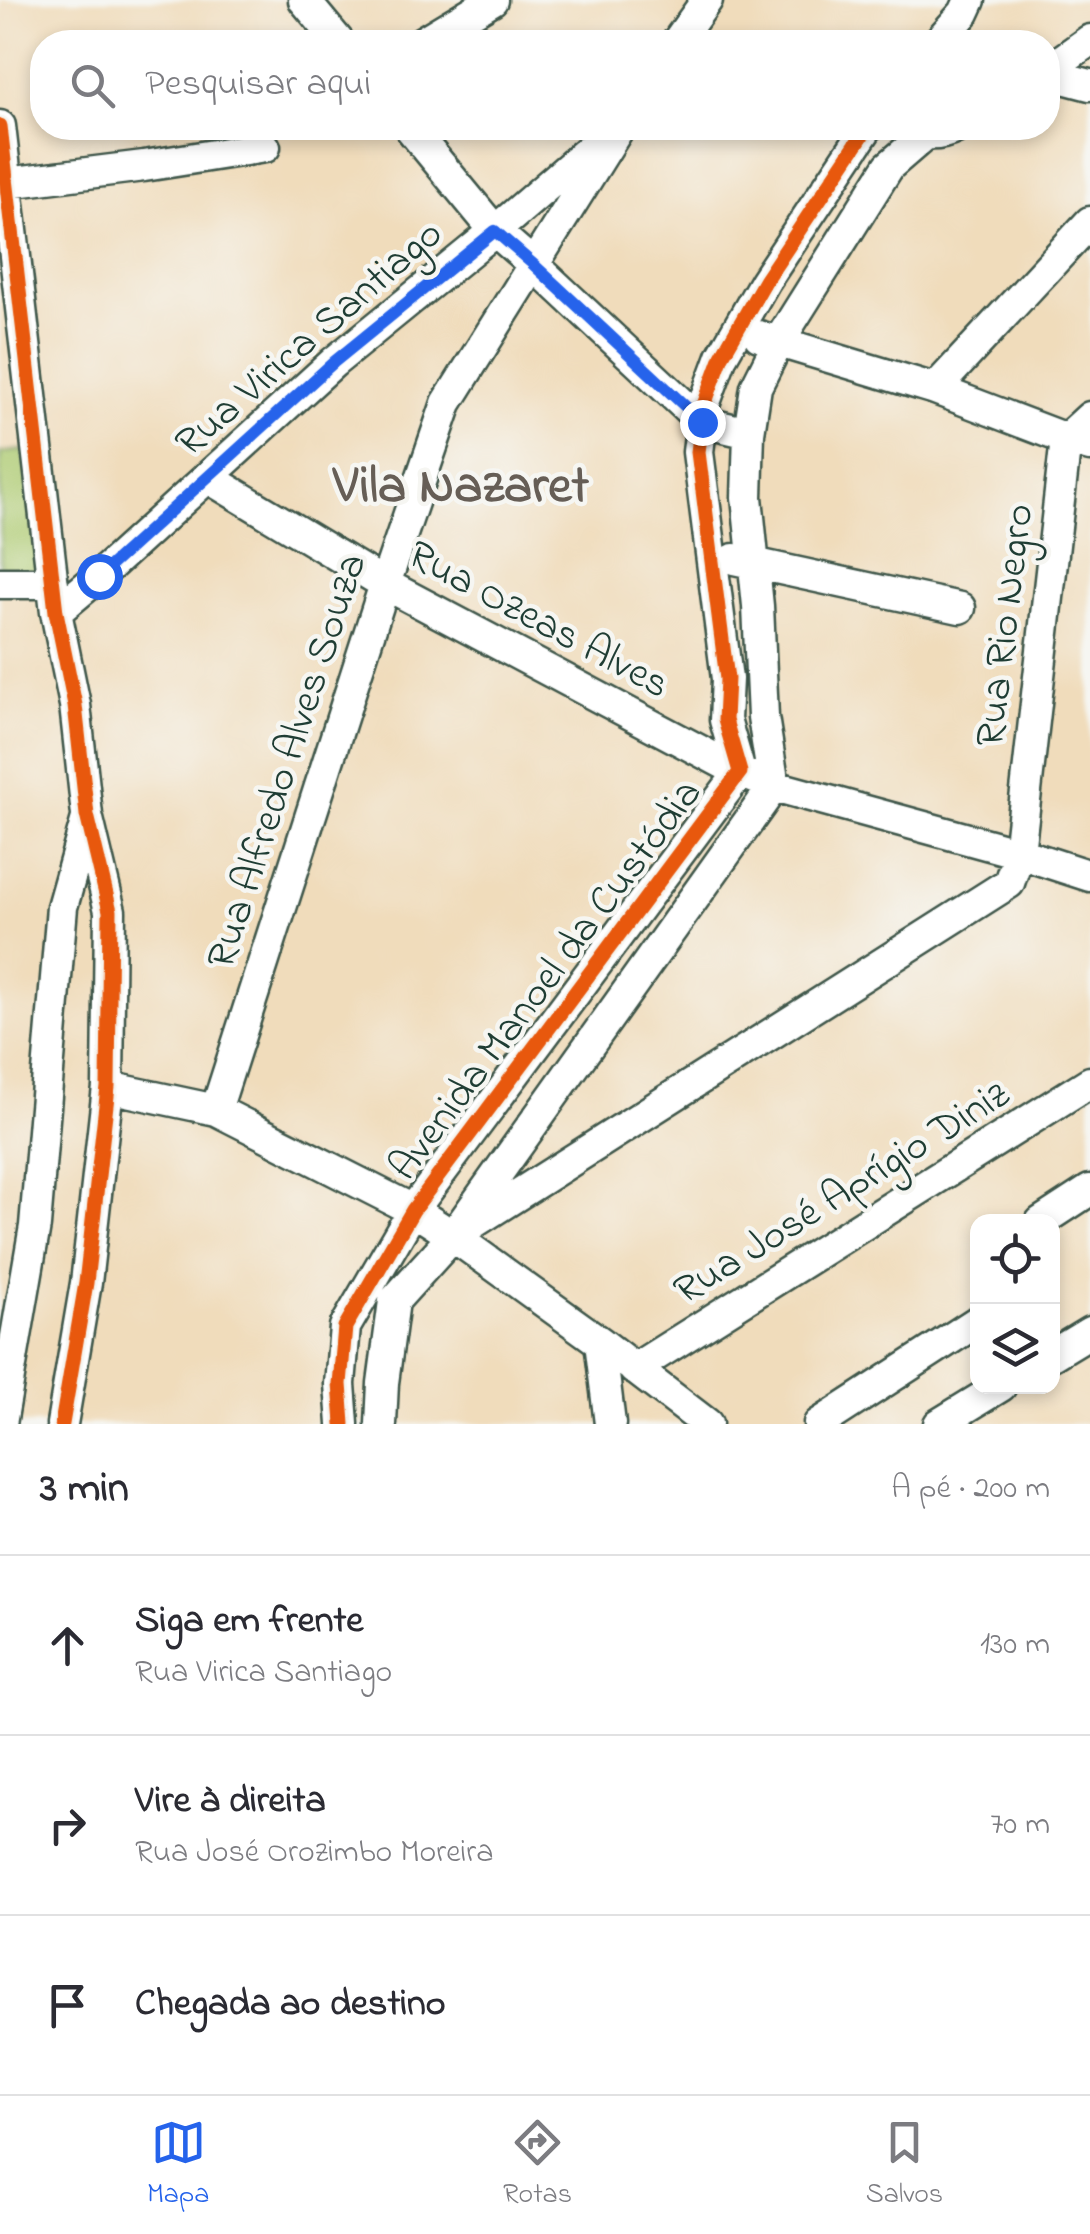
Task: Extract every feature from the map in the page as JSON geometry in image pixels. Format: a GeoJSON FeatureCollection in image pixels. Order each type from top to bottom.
{"type":"FeatureCollection","features":[{"type":"Feature","properties":{"kind":"street"},"geometry":{"type":"LineString","coordinates":[[304,0],[329,30]]}},
{"type":"Feature","properties":{"kind":"street"},"geometry":{"type":"LineString","coordinates":[[442,30],[492,0]]}},
{"type":"Feature","properties":{"kind":"street"},"geometry":{"type":"LineString","coordinates":[[686,30],[707,0]]}},
{"type":"Feature","properties":{"kind":"street"},"geometry":{"type":"LineString","coordinates":[[945,30],[959,4]]}},
{"type":"Feature","properties":{"kind":"street"},"geometry":{"type":"LineString","coordinates":[[1060,63],[1090,40]]}},
{"type":"Feature","properties":{"kind":"street"},"geometry":{"type":"LineString","coordinates":[[1060,76],[1090,85]]}},
{"type":"Feature","properties":{"kind":"street"},"geometry":{"type":"LineString","coordinates":[[0,126],[54,597],[75,706],[88,815],[110,911],[108,1087],[86,1283],[62,1424]]}},
{"type":"Feature","properties":{"kind":"street"},"geometry":{"type":"LineString","coordinates":[[420,140],[495,231],[702,422],[748,433]]}},
{"type":"Feature","properties":{"kind":"street","name":"Rua Virica Santiago"},"geometry":{"type":"LineString","coordinates":[[54,597],[99,576],[334,362],[604,140]]}},
{"type":"Feature","properties":{"kind":"street","name":"Rua Alfredo Alves Souza"},"geometry":{"type":"LineString","coordinates":[[216,1110],[447,403],[611,140]]}},
{"type":"Feature","properties":{"kind":"street","name":"Avenida Manoel da Custódia"},"geometry":{"type":"LineString","coordinates":[[343,1424],[340,1384],[345,1327],[413,1210],[740,772],[726,720],[727,678],[698,452],[704,404],[722,356],[765,281],[859,140]]}},
{"type":"Feature","properties":{"kind":"street"},"geometry":{"type":"LineString","coordinates":[[774,786],[762,717],[758,606],[747,497],[748,433],[756,386],[779,342],[909,140]]}},
{"type":"Feature","properties":{"kind":"street"},"geometry":{"type":"LineString","coordinates":[[7,183],[265,147]]}},
{"type":"Feature","properties":{"kind":"street"},"geometry":{"type":"LineString","coordinates":[[936,389],[1090,222]]}},
{"type":"Feature","properties":{"kind":"street"},"geometry":{"type":"LineString","coordinates":[[738,329],[936,389],[1078,443],[1090,417]]}},
{"type":"Feature","properties":{"kind":"street","name":"Rua Rio Negro"},"geometry":{"type":"LineString","coordinates":[[1018,853],[1078,443]]}},
{"type":"Feature","properties":{"kind":"street","name":"Rua Ozeas Alves"},"geometry":{"type":"LineString","coordinates":[[207,476],[385,584],[740,772],[774,786],[1090,876]]}},
{"type":"Feature","properties":{"kind":"street"},"geometry":{"type":"LineString","coordinates":[[712,556],[960,608]]}},
{"type":"Feature","properties":{"kind":"street"},"geometry":{"type":"LineString","coordinates":[[0,583],[54,597]]}},
{"type":"Feature","properties":{"kind":"street","name":"Avenida Manoel da Custódia"},"geometry":{"type":"LineString","coordinates":[[382,1424],[383,1383],[394,1302],[454,1236],[774,786]]}},
{"type":"Feature","properties":{"kind":"street"},"geometry":{"type":"LineString","coordinates":[[1,1424],[35,1226],[62,908],[88,815]]}},
{"type":"Feature","properties":{"kind":"street"},"geometry":{"type":"LineString","coordinates":[[454,1236],[1009,883],[1018,853]]}},
{"type":"Feature","properties":{"kind":"street","name":"Rua José Aprígio Diniz"},"geometry":{"type":"LineString","coordinates":[[634,1369],[1090,1082]]}},
{"type":"Feature","properties":{"kind":"street"},"geometry":{"type":"LineString","coordinates":[[108,1087],[216,1110],[413,1210],[600,1342],[707,1424]]}},
{"type":"Feature","properties":{"kind":"street"},"geometry":{"type":"LineString","coordinates":[[1052,1214],[1090,1190]]}},
{"type":"Feature","properties":{"kind":"street"},"geometry":{"type":"LineString","coordinates":[[819,1424],[970,1327]]}},
{"type":"Feature","properties":{"kind":"street"},"geometry":{"type":"LineString","coordinates":[[1060,1350],[1090,1332]]}},
{"type":"Feature","properties":{"kind":"street"},"geometry":{"type":"LineString","coordinates":[[600,1342],[610,1424]]}},
{"type":"Feature","properties":{"kind":"street"},"geometry":{"type":"LineString","coordinates":[[940,1424],[987,1394]]}},
{"type":"Feature","properties":{"kind":"green space"},"geometry":{"type":"Polygon","coordinates":[[[24,450],[40,571],[0,571],[0,453],[24,450]]]}},
{"type":"Feature","properties":{"kind":"cycle path"},"geometry":{"type":"LineString","coordinates":[[0,126],[56,612],[75,705],[87,815],[110,911],[108,1087],[86,1283],[62,1424]]}},
{"type":"Feature","properties":{"kind":"cycle path"},"geometry":{"type":"LineString","coordinates":[[343,1424],[340,1384],[345,1327],[413,1210],[740,772],[725,720],[727,679],[698,452],[704,405],[722,356],[765,281],[859,140]]}},
{"type":"Feature","properties":{"kind":"district","name":"Vila Nazaret"},"geometry":{"type":"Point","coordinates":[461,483]}},
{"type":"Feature","properties":{"kind":"route"},"geometry":{"type":"LineString","coordinates":[[99,576],[334,362],[495,231],[702,422]]}}]}
